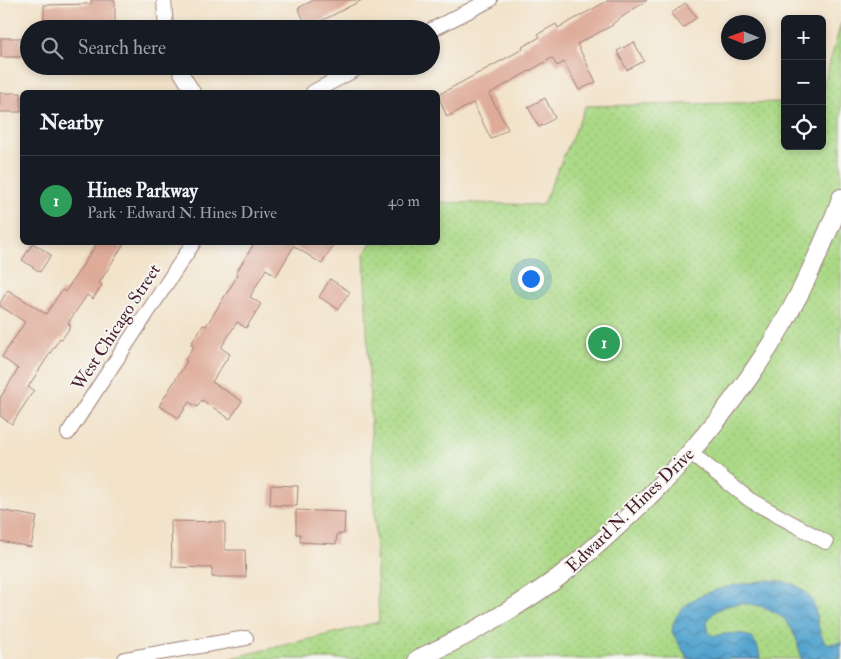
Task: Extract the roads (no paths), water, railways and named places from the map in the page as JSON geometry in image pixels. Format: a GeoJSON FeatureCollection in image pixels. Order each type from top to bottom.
{"type":"FeatureCollection","features":[{"type":"Feature","properties":{"kind":"street"},"geometry":{"type":"LineString","coordinates":[[164,0],[165,20]]}},
{"type":"Feature","properties":{"kind":"street"},"geometry":{"type":"LineString","coordinates":[[440,24],[467,5],[490,0]]}},
{"type":"Feature","properties":{"kind":"street"},"geometry":{"type":"LineString","coordinates":[[183,75],[192,90]]}},
{"type":"Feature","properties":{"kind":"street"},"geometry":{"type":"LineString","coordinates":[[317,90],[345,75]]}},
{"type":"Feature","properties":{"kind":"street","name":"Edward N. Hines Drive"},"geometry":{"type":"LineString","coordinates":[[418,659],[503,615],[553,582],[591,552],[691,453],[752,374],[779,331],[804,285],[841,198]]}},
{"type":"Feature","properties":{"kind":"street","name":"West Chicago Street"},"geometry":{"type":"LineString","coordinates":[[68,433],[192,245]]}},
{"type":"Feature","properties":{"kind":"street"},"geometry":{"type":"LineString","coordinates":[[691,453],[750,500],[826,542]]}},
{"type":"Feature","properties":{"kind":"street"},"geometry":{"type":"LineString","coordinates":[[125,659],[246,638]]}},
{"type":"Feature","properties":{"kind":"water"},"geometry":{"type":"Polygon","coordinates":[[[769,580],[797,586],[808,595],[815,609],[825,642],[831,644],[841,642],[841,659],[801,659],[796,638],[785,620],[767,608],[756,605],[733,604],[714,613],[707,622],[709,633],[713,636],[738,634],[751,637],[758,649],[760,659],[688,659],[672,632],[676,618],[684,607],[696,598],[710,592],[741,584],[769,580]]]}},
{"type":"Feature","properties":{"kind":"place","name":"Hines Parkway"},"geometry":{"type":"Point","coordinates":[604,343]}}]}
